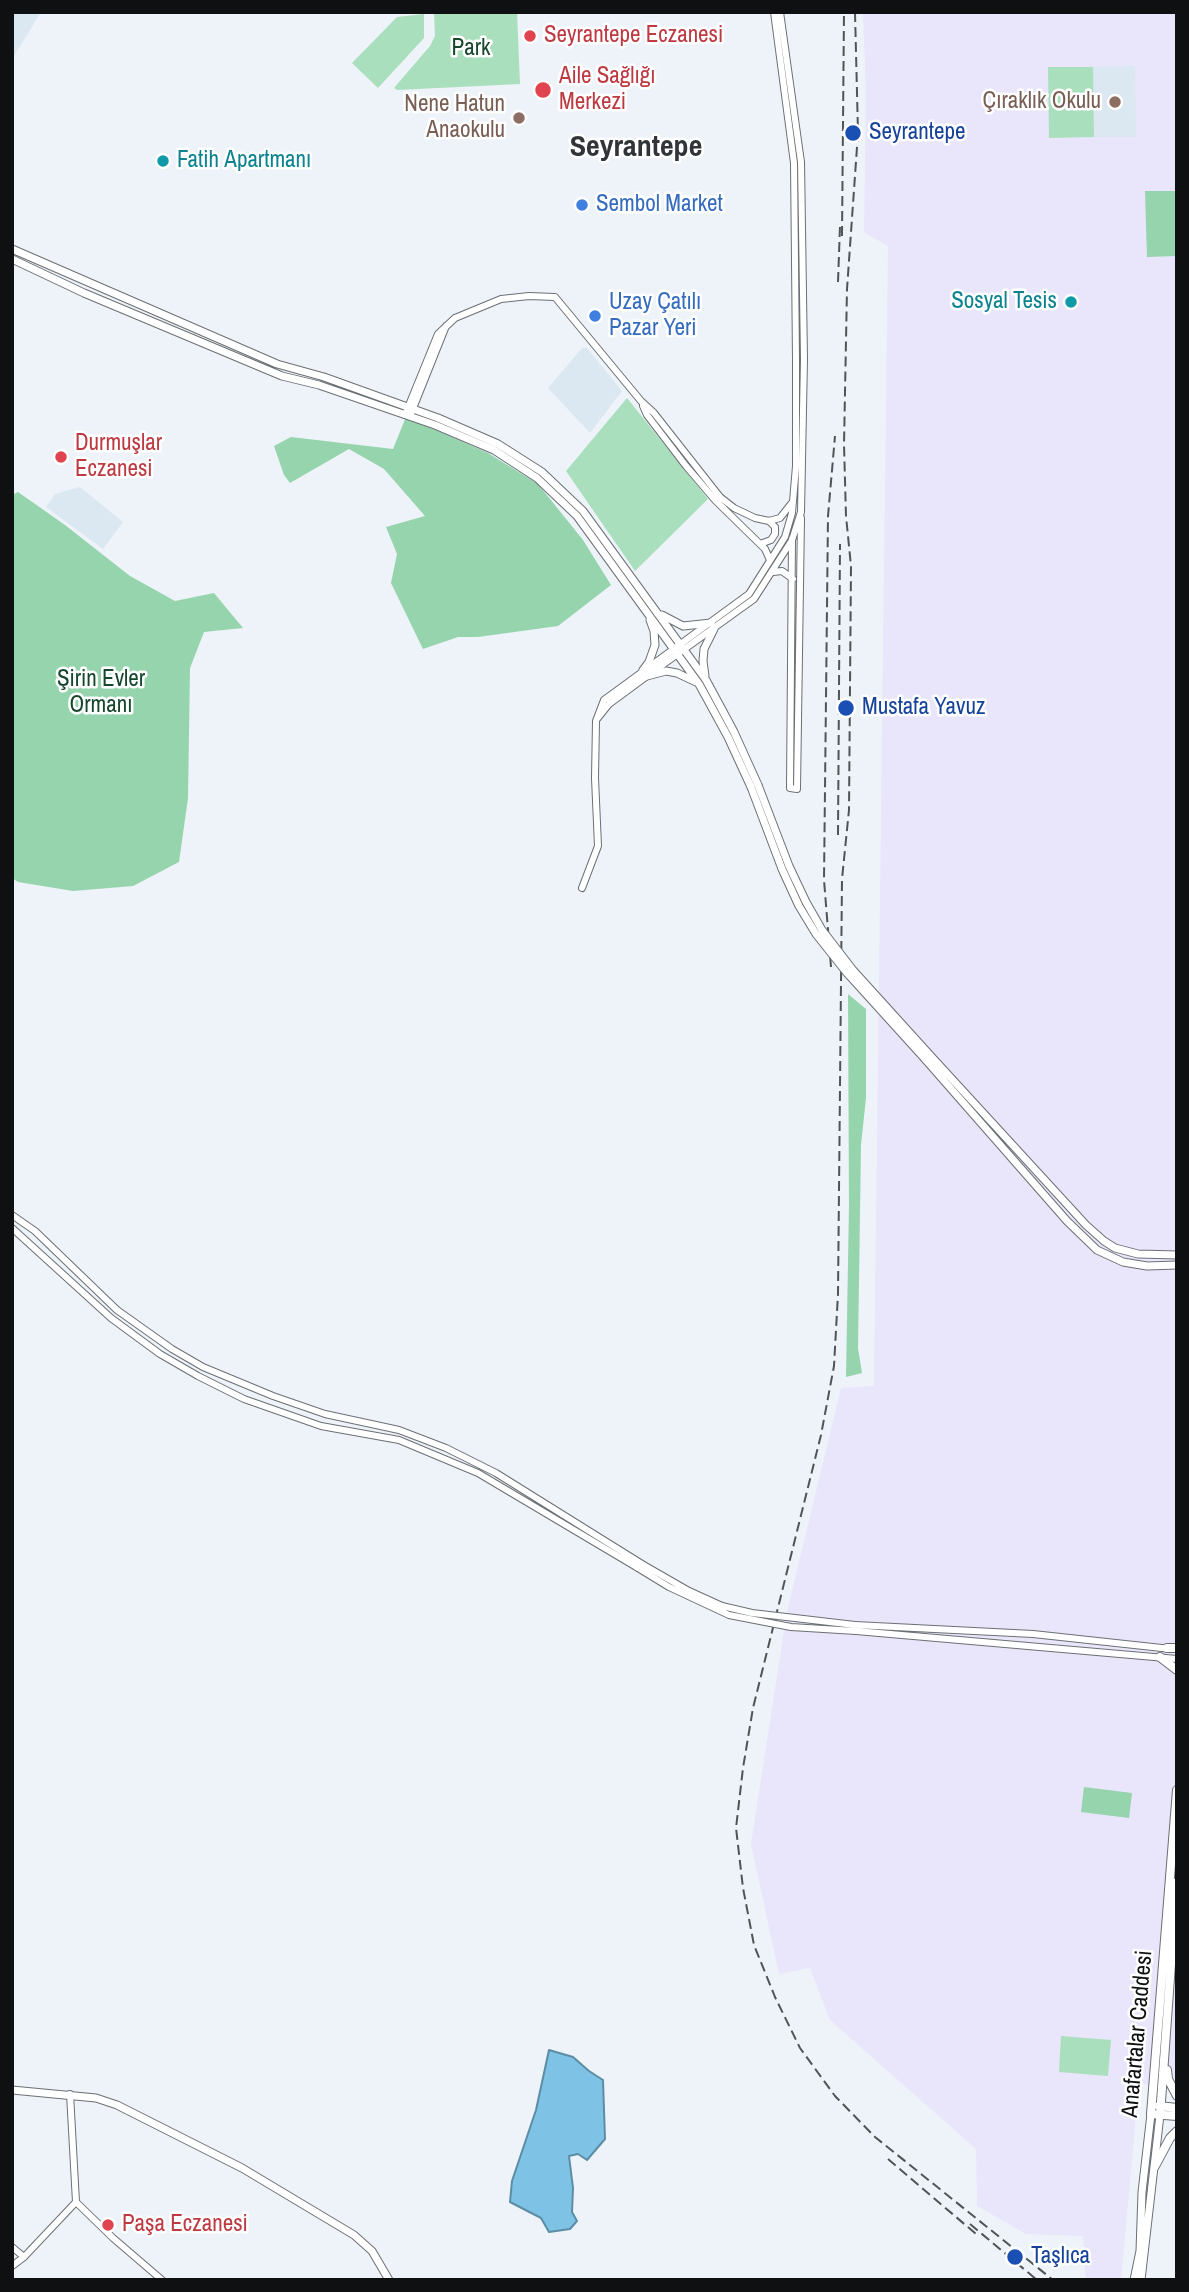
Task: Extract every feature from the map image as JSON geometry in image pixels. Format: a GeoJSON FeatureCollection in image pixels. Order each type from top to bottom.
{"type":"FeatureCollection","features":[{"type":"Feature","properties":{"kind":"main road"},"geometry":{"type":"LineString","coordinates":[[12,249],[267,360],[498,444],[542,472],[583,511],[658,613],[679,650]]}},
{"type":"Feature","properties":{"kind":"main road"},"geometry":{"type":"LineString","coordinates":[[12,260],[263,368],[409,412],[494,450],[537,478],[577,516],[703,682],[734,732],[806,902],[822,930],[852,969],[1067,1221],[1097,1250],[1123,1262],[1147,1266],[1177,1265]]}},
{"type":"Feature","properties":{"kind":"main road"},"geometry":{"type":"LineString","coordinates":[[646,610],[654,631],[654,645],[645,673],[666,671],[703,682]]}},
{"type":"Feature","properties":{"kind":"main road"},"geometry":{"type":"LineString","coordinates":[[658,613],[683,626],[712,626],[704,649],[703,682]]}},
{"type":"Feature","properties":{"kind":"main road"},"geometry":{"type":"LineString","coordinates":[[927,1056],[1104,1241],[1115,1248],[1138,1254],[1177,1255]]}},
{"type":"Feature","properties":{"kind":"main road"},"geometry":{"type":"LineString","coordinates":[[1167,1648],[1177,1649]]}},
{"type":"Feature","properties":{"kind":"main road"},"geometry":{"type":"LineString","coordinates":[[1160,1657],[1177,1670]]}},
{"type":"Feature","properties":{"kind":"main road","name":"Anafartalar Caddesi"},"geometry":{"type":"LineString","coordinates":[[1140,2280],[1155,2166],[1156,2110],[1177,1790]]}},
{"type":"Feature","properties":{"kind":"main road","name":"Anafartalar Caddesi"},"geometry":{"type":"LineString","coordinates":[[1134,2280],[1140,2251],[1142,2192],[1164,2053],[1177,1882]]}},
{"type":"Feature","properties":{"kind":"main road"},"geometry":{"type":"LineString","coordinates":[[1164,2053],[1168,2079],[1177,2096]]}},
{"type":"Feature","properties":{"kind":"main road"},"geometry":{"type":"LineString","coordinates":[[12,2090],[70,2094],[117,2105],[242,2168],[354,2235],[372,2250],[389,2280]]}},
{"type":"Feature","properties":{"kind":"main road"},"geometry":{"type":"LineString","coordinates":[[1156,2110],[1177,2108]]}},
{"type":"Feature","properties":{"kind":"main road"},"geometry":{"type":"LineString","coordinates":[[1156,2110],[1177,2116]]}},
{"type":"Feature","properties":{"kind":"main road"},"geometry":{"type":"LineString","coordinates":[[1155,2166],[1170,2138],[1177,2131]]}},
{"type":"Feature","properties":{"kind":"street"},"geometry":{"type":"LineString","coordinates":[[712,626],[749,594],[789,527],[794,500],[794,163],[774,12]]}},
{"type":"Feature","properties":{"kind":"street"},"geometry":{"type":"LineString","coordinates":[[780,12],[800,162],[804,359],[797,789],[790,788],[792,513]]}},
{"type":"Feature","properties":{"kind":"street"},"geometry":{"type":"LineString","coordinates":[[409,412],[446,325],[455,318],[501,299],[555,297],[654,413],[720,497],[734,508],[769,521],[780,518],[794,500]]}},
{"type":"Feature","properties":{"kind":"street"},"geometry":{"type":"LineString","coordinates":[[641,401],[647,415],[708,492],[760,544],[770,560]]}},
{"type":"Feature","properties":{"kind":"street"},"geometry":{"type":"LineString","coordinates":[[582,888],[598,846],[594,778],[596,721],[609,704],[645,673],[754,599],[774,572],[792,540],[801,512]]}},
{"type":"Feature","properties":{"kind":"street"},"geometry":{"type":"LineString","coordinates":[[760,544],[771,540],[775,534],[775,527],[769,521]]}},
{"type":"Feature","properties":{"kind":"street"},"geometry":{"type":"LineString","coordinates":[[774,572],[782,571],[793,580]]}},
{"type":"Feature","properties":{"kind":"street"},"geometry":{"type":"LineString","coordinates":[[12,1215],[35,1231],[117,1310],[172,1349],[203,1367],[272,1396],[312,1409],[399,1430],[446,1448],[496,1473],[640,1566]]}},
{"type":"Feature","properties":{"kind":"street"},"geometry":{"type":"LineString","coordinates":[[12,1228],[111,1318],[160,1354],[198,1376],[244,1399],[321,1426],[399,1440],[478,1473],[640,1566],[722,1606],[855,1628],[1177,1659]]}},
{"type":"Feature","properties":{"kind":"street"},"geometry":{"type":"LineString","coordinates":[[855,1628],[998,1632],[1167,1648]]}},
{"type":"Feature","properties":{"kind":"street"},"geometry":{"type":"LineString","coordinates":[[70,2094],[76,2202],[162,2280]]}},
{"type":"Feature","properties":{"kind":"street"},"geometry":{"type":"LineString","coordinates":[[12,2266],[24,2257],[76,2202]]}},
{"type":"Feature","properties":{"kind":"street"},"geometry":{"type":"LineString","coordinates":[[12,2247],[24,2257]]}},
{"type":"Feature","properties":{"kind":"shaded area"},"geometry":{"type":"Polygon","coordinates":[[[12,12],[41,12],[14,56],[12,55],[12,12]]]}},
{"type":"Feature","properties":{"kind":"shaded area"},"geometry":{"type":"Polygon","coordinates":[[[863,12],[1177,12],[1177,2091],[1139,2083],[1121,2280],[1086,2280],[1083,2236],[1026,2234],[977,2206],[976,2149],[830,2020],[810,1968],[779,1974],[751,1844],[787,1612],[841,1388],[874,1386],[888,246],[864,232],[866,94],[863,12]]]}},
{"type":"Feature","properties":{"kind":"shaded area","name":"Çıraklık Okulu"},"geometry":{"type":"Polygon","coordinates":[[[1135,66],[1136,137],[1094,137],[1093,67],[1135,66]]]}},
{"type":"Feature","properties":{"kind":"shaded area"},"geometry":{"type":"Polygon","coordinates":[[[583,347],[587,348],[622,391],[590,433],[548,388],[583,347]]]}},
{"type":"Feature","properties":{"kind":"shaded area"},"geometry":{"type":"Polygon","coordinates":[[[80,487],[123,522],[103,549],[46,507],[55,494],[80,487]]]}},
{"type":"Feature","properties":{"kind":"green space","name":"Park"},"geometry":{"type":"Polygon","coordinates":[[[434,12],[517,12],[520,84],[394,88],[430,46],[435,36],[434,12]]]}},
{"type":"Feature","properties":{"kind":"green space"},"geometry":{"type":"Polygon","coordinates":[[[424,14],[424,38],[378,88],[352,63],[397,17],[424,14]]]}},
{"type":"Feature","properties":{"kind":"green space"},"geometry":{"type":"Polygon","coordinates":[[[1048,67],[1093,67],[1094,137],[1049,138],[1048,67]]]}},
{"type":"Feature","properties":{"kind":"green space"},"geometry":{"type":"Polygon","coordinates":[[[1145,191],[1177,191],[1177,256],[1147,257],[1145,191]]]}},
{"type":"Feature","properties":{"kind":"green space"},"geometry":{"type":"Polygon","coordinates":[[[627,398],[708,499],[635,571],[566,471],[627,398]]]}},
{"type":"Feature","properties":{"kind":"green space"},"geometry":{"type":"Polygon","coordinates":[[[406,417],[488,453],[538,484],[583,540],[611,585],[558,626],[478,637],[458,637],[423,649],[391,583],[397,554],[386,527],[425,516],[384,469],[349,449],[290,483],[284,475],[274,446],[291,437],[393,449],[406,417]]]}},
{"type":"Feature","properties":{"kind":"green space","name":"Şirin Evler Ormanı"},"geometry":{"type":"Polygon","coordinates":[[[18,492],[130,576],[175,601],[214,593],[243,628],[204,632],[190,668],[188,798],[179,862],[133,886],[73,891],[18,882],[12,878],[12,495],[18,492]]]}},
{"type":"Feature","properties":{"kind":"green space"},"geometry":{"type":"Polygon","coordinates":[[[848,994],[866,1009],[866,1098],[861,1145],[858,1348],[862,1373],[846,1377],[849,1205],[848,994]]]}},
{"type":"Feature","properties":{"kind":"green space"},"geometry":{"type":"Polygon","coordinates":[[[1084,1787],[1132,1793],[1129,1818],[1081,1812],[1084,1787]]]}},
{"type":"Feature","properties":{"kind":"green space"},"geometry":{"type":"Polygon","coordinates":[[[1061,2036],[1111,2040],[1108,2076],[1059,2072],[1061,2036]]]}},
{"type":"Feature","properties":{"kind":"water"},"geometry":{"type":"Polygon","coordinates":[[[549,2050],[573,2057],[603,2080],[605,2139],[587,2160],[578,2154],[569,2156],[573,2188],[572,2212],[577,2221],[570,2229],[549,2232],[541,2218],[510,2202],[512,2181],[536,2110],[549,2050]]]}},
{"type":"Feature","properties":{"kind":"railway"},"geometry":{"type":"LineString","coordinates":[[842,236],[844,12]]}},
{"type":"Feature","properties":{"kind":"railway"},"geometry":{"type":"LineString","coordinates":[[855,12],[858,133],[847,289],[844,445],[846,516],[851,566],[849,810],[842,879],[838,1294],[834,1366],[821,1435],[753,1708],[736,1828],[743,1888],[754,1945],[800,2048],[835,2096],[875,2137],[1053,2280]]}},
{"type":"Feature","properties":{"kind":"railway"},"geometry":{"type":"LineString","coordinates":[[838,282],[840,226]]}},
{"type":"Feature","properties":{"kind":"railway"},"geometry":{"type":"LineString","coordinates":[[831,967],[824,880],[828,516],[835,436]]}},
{"type":"Feature","properties":{"kind":"railway"},"geometry":{"type":"LineString","coordinates":[[838,835],[840,544]]}},
{"type":"Feature","properties":{"kind":"railway"},"geometry":{"type":"LineString","coordinates":[[888,2159],[976,2234]]}},
{"type":"Feature","properties":{"kind":"railway"},"geometry":{"type":"LineString","coordinates":[[970,2224],[1037,2280]]}},
{"type":"Feature","properties":{"kind":"place","name":"Seyrantepe Eczanesi"},"geometry":{"type":"Point","coordinates":[530,36]}},
{"type":"Feature","properties":{"kind":"place","name":"Aile Sağlığı Merkezi"},"geometry":{"type":"Point","coordinates":[543,90]}},
{"type":"Feature","properties":{"kind":"place","name":"Çıraklık Okulu"},"geometry":{"type":"Point","coordinates":[1115,102]}},
{"type":"Feature","properties":{"kind":"place","name":"Nene Hatun Anaokulu"},"geometry":{"type":"Point","coordinates":[519,118]}},
{"type":"Feature","properties":{"kind":"place","name":"Seyrantepe"},"geometry":{"type":"Point","coordinates":[853,133]}},
{"type":"Feature","properties":{"kind":"place","name":"Fatih Apartmanı"},"geometry":{"type":"Point","coordinates":[163,161]}},
{"type":"Feature","properties":{"kind":"place","name":"Sembol Market"},"geometry":{"type":"Point","coordinates":[582,205]}},
{"type":"Feature","properties":{"kind":"place","name":"Sosyal Tesis"},"geometry":{"type":"Point","coordinates":[1071,302]}},
{"type":"Feature","properties":{"kind":"place","name":"Uzay Çatılı Pazar Yeri"},"geometry":{"type":"Point","coordinates":[595,316]}},
{"type":"Feature","properties":{"kind":"place","name":"Durmuşlar Eczanesi"},"geometry":{"type":"Point","coordinates":[61,457]}},
{"type":"Feature","properties":{"kind":"place","name":"Mustafa Yavuz"},"geometry":{"type":"Point","coordinates":[846,708]}},
{"type":"Feature","properties":{"kind":"place","name":"Paşa Eczanesi"},"geometry":{"type":"Point","coordinates":[108,2225]}},
{"type":"Feature","properties":{"kind":"place","name":"Taşlıca"},"geometry":{"type":"Point","coordinates":[1015,2257]}},
{"type":"Feature","properties":{"kind":"district","name":"Seyrantepe"},"geometry":{"type":"Point","coordinates":[636,148]}}]}
